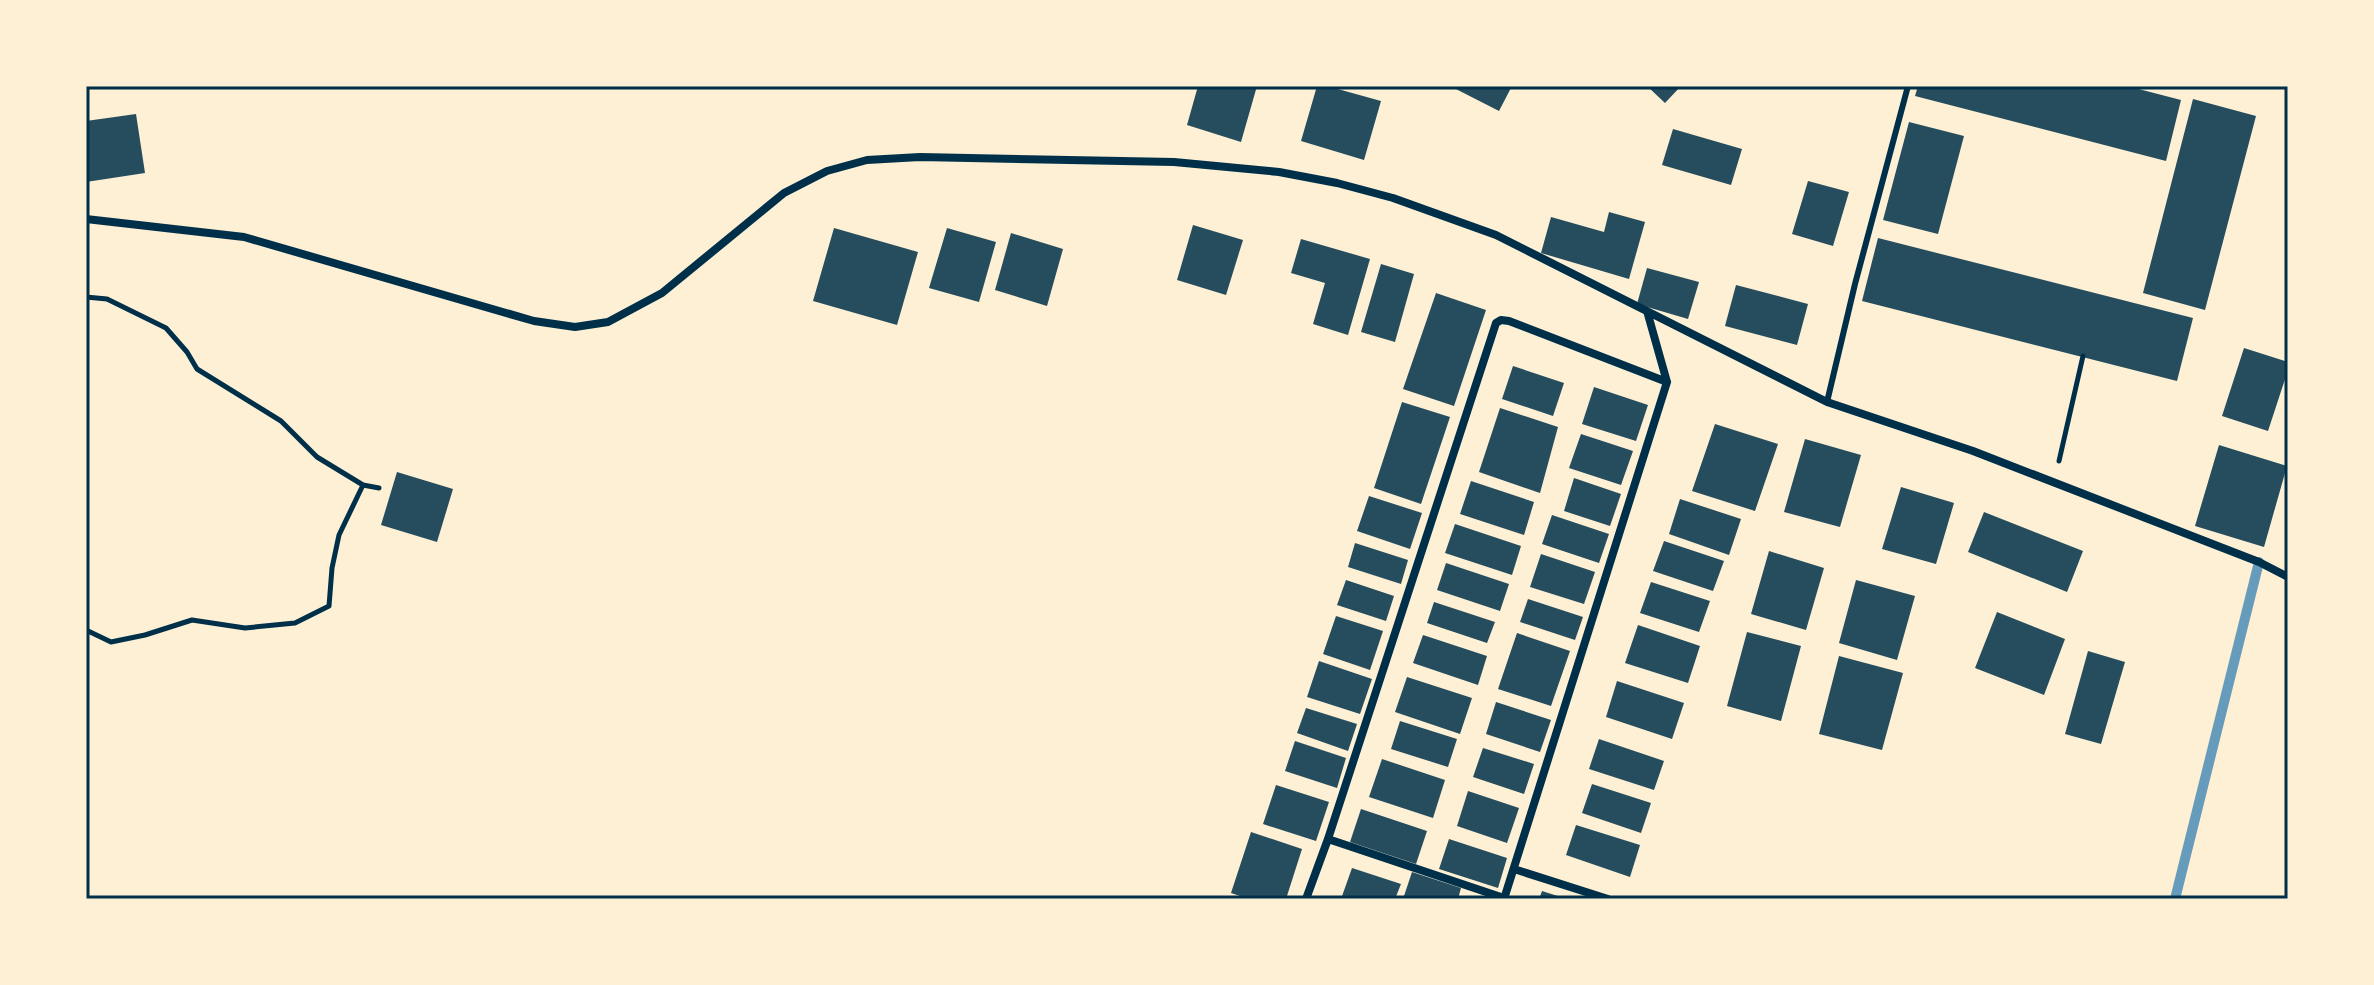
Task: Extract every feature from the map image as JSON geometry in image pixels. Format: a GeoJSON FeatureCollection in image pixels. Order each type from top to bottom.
{"type":"FeatureCollection","features":[{"type":"Feature","properties":{"kind":"street"},"geometry":{"type":"LineString","coordinates":[[86,219],[244,237],[534,321],[575,327],[608,322],[662,293],[784,193],[827,171],[867,160],[920,157],[1174,162],[1279,172],[1393,198],[1496,235],[1827,402],[1973,451],[2259,562],[2288,577]]}},
{"type":"Feature","properties":{"kind":"street"},"geometry":{"type":"LineString","coordinates":[[1328,839],[1504,898],[1667,382],[1647,311]]}},
{"type":"Feature","properties":{"kind":"street"},"geometry":{"type":"LineString","coordinates":[[1306,899],[1496,323],[1509,321],[1667,382]]}},
{"type":"Feature","properties":{"kind":"street"},"geometry":{"type":"LineString","coordinates":[[1514,869],[1608,899]]}},
{"type":"Feature","properties":{"kind":"lane"},"geometry":{"type":"LineString","coordinates":[[1827,402],[1908,86]]}},
{"type":"Feature","properties":{"kind":"path"},"geometry":{"type":"LineString","coordinates":[[86,297],[107,299],[166,328],[197,369],[281,421],[317,457],[363,485],[379,488]]}},
{"type":"Feature","properties":{"kind":"path"},"geometry":{"type":"LineString","coordinates":[[2055,484],[2083,356]]}},
{"type":"Feature","properties":{"kind":"path"},"geometry":{"type":"LineString","coordinates":[[86,630],[111,642],[192,620],[245,628],[295,623],[329,606],[339,535],[363,485]]}},
{"type":"Feature","properties":{"kind":"building"},"geometry":{"type":"Polygon","coordinates":[[[1198,86],[1257,86],[1241,142],[1187,125],[1198,86]]]}},
{"type":"Feature","properties":{"kind":"building"},"geometry":{"type":"Polygon","coordinates":[[[1317,86],[1381,101],[1364,160],[1301,141],[1317,86]]]}},
{"type":"Feature","properties":{"kind":"building"},"geometry":{"type":"Polygon","coordinates":[[[1450,86],[1512,86],[1499,111],[1450,86]]]}},
{"type":"Feature","properties":{"kind":"building"},"geometry":{"type":"Polygon","coordinates":[[[1647,86],[1681,86],[1665,103],[1647,86]]]}},
{"type":"Feature","properties":{"kind":"building"},"geometry":{"type":"Polygon","coordinates":[[[1918,86],[2127,86],[2181,100],[2166,161],[1915,96],[1918,86]]]}},
{"type":"Feature","properties":{"kind":"building"},"geometry":{"type":"Polygon","coordinates":[[[2193,99],[2256,116],[2205,310],[2143,293],[2193,99]]]}},
{"type":"Feature","properties":{"kind":"building"},"geometry":{"type":"Polygon","coordinates":[[[136,114],[145,173],[86,182],[86,121],[136,114]]]}},
{"type":"Feature","properties":{"kind":"building"},"geometry":{"type":"Polygon","coordinates":[[[1909,122],[1964,136],[1938,234],[1883,220],[1909,122]]]}},
{"type":"Feature","properties":{"kind":"building"},"geometry":{"type":"Polygon","coordinates":[[[1673,129],[1742,149],[1731,185],[1662,165],[1673,129]]]}},
{"type":"Feature","properties":{"kind":"building"},"geometry":{"type":"Polygon","coordinates":[[[1808,181],[1849,192],[1833,246],[1792,234],[1808,181]]]}},
{"type":"Feature","properties":{"kind":"building"},"geometry":{"type":"Polygon","coordinates":[[[1609,212],[1645,222],[1629,279],[1541,253],[1551,217],[1604,232],[1609,212]]]}},
{"type":"Feature","properties":{"kind":"building"},"geometry":{"type":"Polygon","coordinates":[[[1193,225],[1243,240],[1226,295],[1177,280],[1193,225]]]}},
{"type":"Feature","properties":{"kind":"building"},"geometry":{"type":"Polygon","coordinates":[[[834,228],[918,252],[897,325],[813,301],[834,228]]]}},
{"type":"Feature","properties":{"kind":"building"},"geometry":{"type":"Polygon","coordinates":[[[947,228],[996,242],[979,302],[929,288],[947,228]]]}},
{"type":"Feature","properties":{"kind":"building"},"geometry":{"type":"Polygon","coordinates":[[[1011,233],[1063,249],[1047,306],[995,290],[1011,233]]]}},
{"type":"Feature","properties":{"kind":"building"},"geometry":{"type":"Polygon","coordinates":[[[1878,238],[2193,318],[2177,381],[1862,301],[1878,238]]]}},
{"type":"Feature","properties":{"kind":"building"},"geometry":{"type":"Polygon","coordinates":[[[1301,239],[1370,259],[1348,335],[1313,324],[1325,283],[1291,273],[1301,239]]]}},
{"type":"Feature","properties":{"kind":"building"},"geometry":{"type":"Polygon","coordinates":[[[1381,264],[1414,274],[1395,342],[1361,332],[1381,264]]]}},
{"type":"Feature","properties":{"kind":"building"},"geometry":{"type":"Polygon","coordinates":[[[1647,268],[1699,282],[1688,319],[1637,304],[1647,268]]]}},
{"type":"Feature","properties":{"kind":"building"},"geometry":{"type":"Polygon","coordinates":[[[1736,285],[1808,304],[1797,345],[1725,326],[1736,285]]]}},
{"type":"Feature","properties":{"kind":"building"},"geometry":{"type":"Polygon","coordinates":[[[1436,293],[1486,310],[1454,406],[1403,389],[1436,293]]]}},
{"type":"Feature","properties":{"kind":"building"},"geometry":{"type":"Polygon","coordinates":[[[2244,348],[2288,362],[2268,431],[2222,416],[2244,348]]]}},
{"type":"Feature","properties":{"kind":"building"},"geometry":{"type":"Polygon","coordinates":[[[1513,366],[1564,383],[1553,416],[1502,399],[1513,366]]]}},
{"type":"Feature","properties":{"kind":"building"},"geometry":{"type":"Polygon","coordinates":[[[1594,387],[1648,405],[1636,441],[1582,424],[1594,387]]]}},
{"type":"Feature","properties":{"kind":"building"},"geometry":{"type":"Polygon","coordinates":[[[1402,402],[1450,417],[1421,504],[1374,488],[1402,402]]]}},
{"type":"Feature","properties":{"kind":"building"},"geometry":{"type":"Polygon","coordinates":[[[1500,408],[1558,427],[1540,493],[1479,472],[1500,408]]]}},
{"type":"Feature","properties":{"kind":"building"},"geometry":{"type":"Polygon","coordinates":[[[1715,424],[1778,444],[1755,511],[1692,491],[1715,424]]]}},
{"type":"Feature","properties":{"kind":"building"},"geometry":{"type":"Polygon","coordinates":[[[1581,434],[1633,451],[1621,485],[1569,468],[1581,434]]]}},
{"type":"Feature","properties":{"kind":"building"},"geometry":{"type":"Polygon","coordinates":[[[1805,439],[1861,455],[1840,527],[1784,512],[1805,439]]]}},
{"type":"Feature","properties":{"kind":"building"},"geometry":{"type":"Polygon","coordinates":[[[2219,445],[2287,466],[2264,547],[2195,526],[2219,445]]]}},
{"type":"Feature","properties":{"kind":"building"},"geometry":{"type":"Polygon","coordinates":[[[397,472],[453,489],[437,542],[381,525],[397,472]]]}},
{"type":"Feature","properties":{"kind":"building"},"geometry":{"type":"Polygon","coordinates":[[[1574,478],[1621,494],[1610,526],[1564,511],[1574,478]]]}},
{"type":"Feature","properties":{"kind":"building"},"geometry":{"type":"Polygon","coordinates":[[[1471,481],[1534,502],[1524,535],[1460,514],[1471,481]]]}},
{"type":"Feature","properties":{"kind":"building"},"geometry":{"type":"Polygon","coordinates":[[[1901,487],[1954,503],[1936,564],[1882,549],[1901,487]]]}},
{"type":"Feature","properties":{"kind":"building"},"geometry":{"type":"Polygon","coordinates":[[[1369,496],[1422,513],[1410,549],[1357,531],[1369,496]]]}},
{"type":"Feature","properties":{"kind":"building"},"geometry":{"type":"Polygon","coordinates":[[[1680,499],[1741,519],[1729,555],[1669,534],[1680,499]]]}},
{"type":"Feature","properties":{"kind":"building"},"geometry":{"type":"Polygon","coordinates":[[[1984,512],[2083,551],[2067,592],[1968,552],[1984,512]]]}},
{"type":"Feature","properties":{"kind":"building"},"geometry":{"type":"Polygon","coordinates":[[[1552,515],[1609,534],[1599,563],[1542,544],[1552,515]]]}},
{"type":"Feature","properties":{"kind":"building"},"geometry":{"type":"Polygon","coordinates":[[[1455,524],[1521,546],[1512,575],[1445,553],[1455,524]]]}},
{"type":"Feature","properties":{"kind":"building"},"geometry":{"type":"Polygon","coordinates":[[[1664,541],[1724,561],[1713,591],[1653,571],[1664,541]]]}},
{"type":"Feature","properties":{"kind":"building"},"geometry":{"type":"Polygon","coordinates":[[[1355,543],[1408,560],[1401,584],[1348,567],[1355,543]]]}},
{"type":"Feature","properties":{"kind":"building"},"geometry":{"type":"Polygon","coordinates":[[[1769,551],[1824,568],[1806,630],[1751,614],[1769,551]]]}},
{"type":"Feature","properties":{"kind":"building"},"geometry":{"type":"Polygon","coordinates":[[[1541,554],[1595,572],[1584,604],[1530,587],[1541,554]]]}},
{"type":"Feature","properties":{"kind":"building"},"geometry":{"type":"Polygon","coordinates":[[[1446,563],[1509,584],[1500,611],[1437,590],[1446,563]]]}},
{"type":"Feature","properties":{"kind":"building"},"geometry":{"type":"Polygon","coordinates":[[[1346,580],[1394,596],[1386,621],[1337,605],[1346,580]]]}},
{"type":"Feature","properties":{"kind":"building"},"geometry":{"type":"Polygon","coordinates":[[[1856,580],[1915,596],[1897,660],[1839,643],[1856,580]]]}},
{"type":"Feature","properties":{"kind":"building"},"geometry":{"type":"Polygon","coordinates":[[[1651,582],[1710,601],[1699,632],[1640,613],[1651,582]]]}},
{"type":"Feature","properties":{"kind":"building"},"geometry":{"type":"Polygon","coordinates":[[[1528,599],[1583,617],[1575,640],[1520,622],[1528,599]]]}},
{"type":"Feature","properties":{"kind":"building"},"geometry":{"type":"Polygon","coordinates":[[[1434,602],[1495,622],[1487,643],[1427,623],[1434,602]]]}},
{"type":"Feature","properties":{"kind":"building"},"geometry":{"type":"Polygon","coordinates":[[[1997,612],[2065,639],[2044,695],[1975,668],[1997,612]]]}},
{"type":"Feature","properties":{"kind":"building"},"geometry":{"type":"Polygon","coordinates":[[[1336,616],[1383,631],[1370,670],[1323,654],[1336,616]]]}},
{"type":"Feature","properties":{"kind":"building"},"geometry":{"type":"Polygon","coordinates":[[[1638,625],[1700,646],[1688,683],[1625,663],[1638,625]]]}},
{"type":"Feature","properties":{"kind":"building"},"geometry":{"type":"Polygon","coordinates":[[[1747,632],[1801,646],[1781,721],[1727,706],[1747,632]]]}},
{"type":"Feature","properties":{"kind":"building"},"geometry":{"type":"Polygon","coordinates":[[[1517,633],[1570,651],[1551,706],[1498,689],[1517,633]]]}},
{"type":"Feature","properties":{"kind":"building"},"geometry":{"type":"Polygon","coordinates":[[[1423,635],[1487,656],[1478,685],[1413,663],[1423,635]]]}},
{"type":"Feature","properties":{"kind":"building"},"geometry":{"type":"Polygon","coordinates":[[[2088,651],[2125,662],[2101,744],[2065,734],[2088,651]]]}},
{"type":"Feature","properties":{"kind":"building"},"geometry":{"type":"Polygon","coordinates":[[[1839,656],[1903,673],[1882,750],[1819,734],[1839,656]]]}},
{"type":"Feature","properties":{"kind":"building"},"geometry":{"type":"Polygon","coordinates":[[[1319,661],[1372,679],[1360,714],[1307,697],[1319,661]]]}},
{"type":"Feature","properties":{"kind":"building"},"geometry":{"type":"Polygon","coordinates":[[[1407,677],[1472,698],[1460,734],[1395,712],[1407,677]]]}},
{"type":"Feature","properties":{"kind":"building"},"geometry":{"type":"Polygon","coordinates":[[[1617,681],[1684,703],[1672,739],[1606,717],[1617,681]]]}},
{"type":"Feature","properties":{"kind":"building"},"geometry":{"type":"Polygon","coordinates":[[[1496,702],[1551,720],[1540,752],[1486,734],[1496,702]]]}},
{"type":"Feature","properties":{"kind":"building"},"geometry":{"type":"Polygon","coordinates":[[[1306,708],[1357,724],[1348,751],[1297,733],[1306,708]]]}},
{"type":"Feature","properties":{"kind":"building"},"geometry":{"type":"Polygon","coordinates":[[[1400,721],[1457,739],[1448,767],[1391,749],[1400,721]]]}},
{"type":"Feature","properties":{"kind":"building"},"geometry":{"type":"Polygon","coordinates":[[[1599,739],[1664,761],[1654,790],[1589,769],[1599,739]]]}},
{"type":"Feature","properties":{"kind":"building"},"geometry":{"type":"Polygon","coordinates":[[[1295,741],[1346,758],[1337,788],[1285,771],[1295,741]]]}},
{"type":"Feature","properties":{"kind":"building"},"geometry":{"type":"Polygon","coordinates":[[[1483,748],[1534,764],[1524,794],[1473,777],[1483,748]]]}},
{"type":"Feature","properties":{"kind":"building"},"geometry":{"type":"Polygon","coordinates":[[[1382,759],[1445,780],[1433,818],[1369,797],[1382,759]]]}},
{"type":"Feature","properties":{"kind":"building"},"geometry":{"type":"Polygon","coordinates":[[[1592,784],[1651,803],[1641,833],[1582,813],[1592,784]]]}},
{"type":"Feature","properties":{"kind":"building"},"geometry":{"type":"Polygon","coordinates":[[[1276,785],[1329,802],[1316,841],[1263,824],[1276,785]]]}},
{"type":"Feature","properties":{"kind":"building"},"geometry":{"type":"Polygon","coordinates":[[[1468,791],[1519,808],[1507,843],[1457,826],[1468,791]]]}},
{"type":"Feature","properties":{"kind":"building"},"geometry":{"type":"Polygon","coordinates":[[[1361,809],[1427,831],[1416,864],[1350,842],[1361,809]]]}},
{"type":"Feature","properties":{"kind":"building"},"geometry":{"type":"Polygon","coordinates":[[[1576,825],[1640,845],[1630,877],[1566,855],[1576,825]]]}},
{"type":"Feature","properties":{"kind":"building"},"geometry":{"type":"Polygon","coordinates":[[[1251,832],[1302,849],[1286,899],[1249,899],[1231,893],[1251,832]]]}},
{"type":"Feature","properties":{"kind":"building"},"geometry":{"type":"Polygon","coordinates":[[[1449,839],[1507,858],[1498,888],[1439,869],[1449,839]]]}},
{"type":"Feature","properties":{"kind":"building"},"geometry":{"type":"Polygon","coordinates":[[[1352,868],[1401,884],[1395,899],[1341,899],[1352,868]]]}},
{"type":"Feature","properties":{"kind":"building"},"geometry":{"type":"Polygon","coordinates":[[[1412,872],[1461,888],[1458,899],[1403,899],[1412,872]]]}},
{"type":"Feature","properties":{"kind":"building"},"geometry":{"type":"Polygon","coordinates":[[[1542,891],[1564,898],[1564,899],[1539,899],[1542,891]]]}},
{"type":"Feature","properties":{"kind":"waterway"},"geometry":{"type":"LineString","coordinates":[[2175,899],[2259,562]]}}]}
